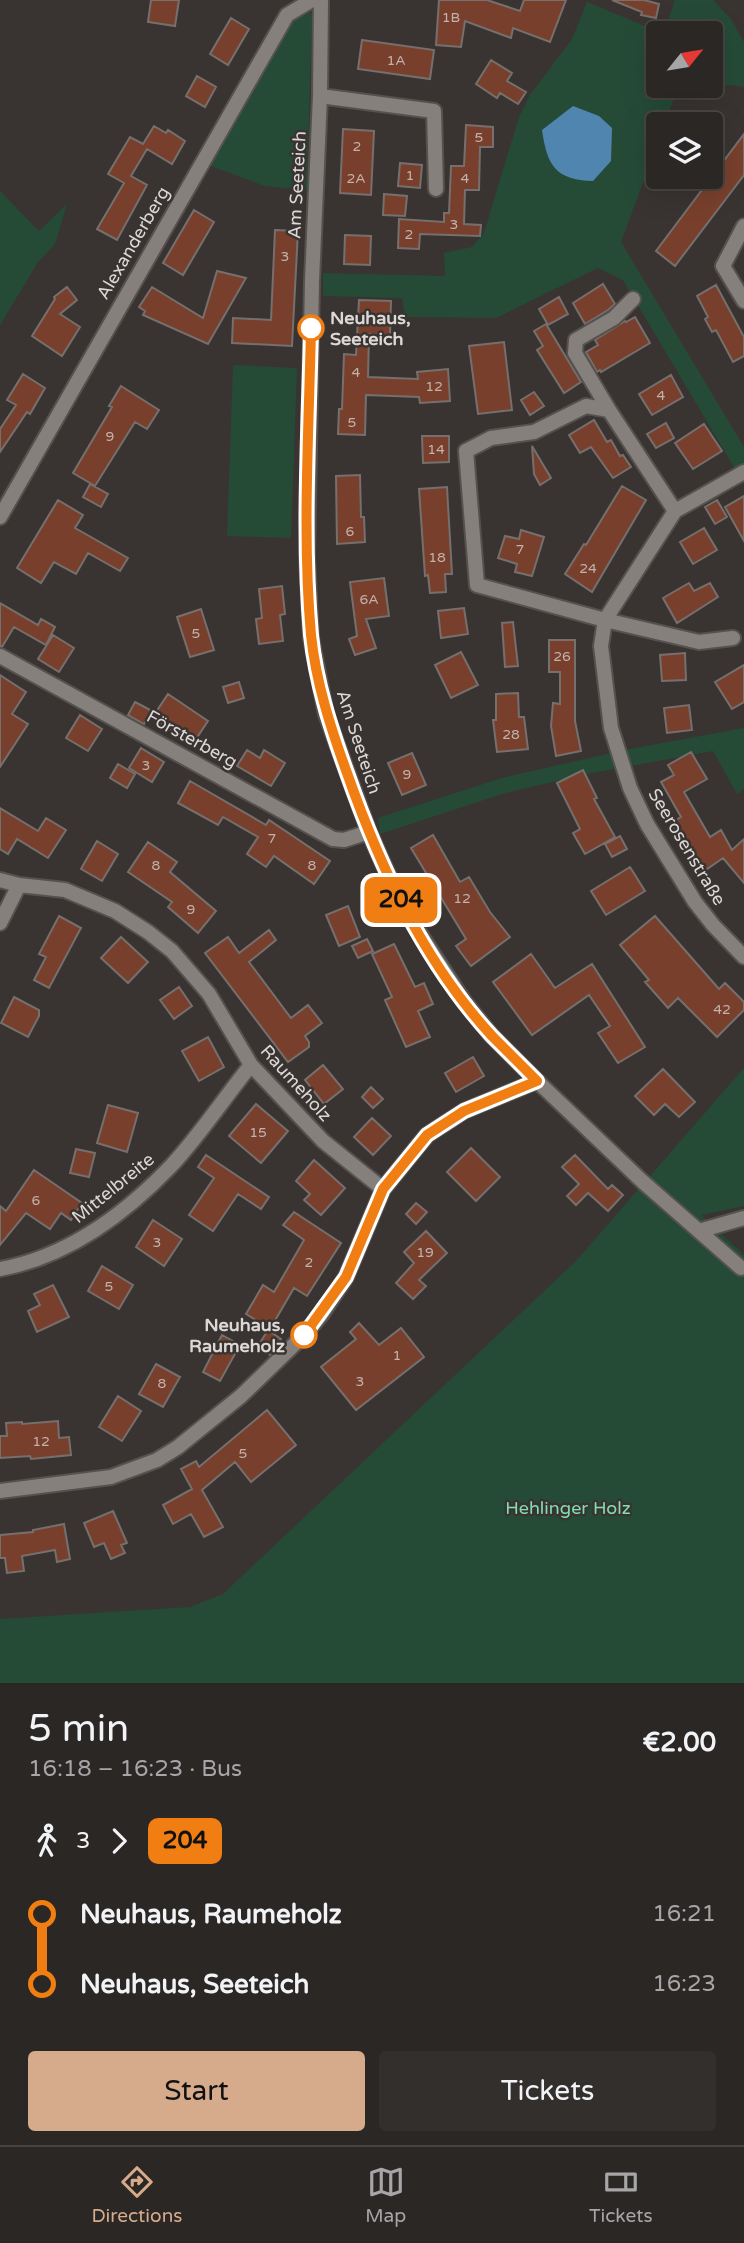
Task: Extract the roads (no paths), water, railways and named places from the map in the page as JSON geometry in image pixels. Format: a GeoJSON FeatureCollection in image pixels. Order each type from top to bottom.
{"type":"FeatureCollection","features":[{"type":"Feature","properties":{"kind":"street","name":"Alexanderberg"},"geometry":{"type":"LineString","coordinates":[[0,517],[288,15],[312,0]]}},
{"type":"Feature","properties":{"kind":"street","name":"Am Seeteich"},"geometry":{"type":"LineString","coordinates":[[321,0],[320,96],[311,293],[307,533],[312,638],[326,714],[369,832],[390,880],[439,966],[491,1035],[643,1182],[741,1268]]}},
{"type":"Feature","properties":{"kind":"street"},"geometry":{"type":"LineString","coordinates":[[320,96],[434,111],[436,189]]}},
{"type":"Feature","properties":{"kind":"street"},"geometry":{"type":"LineString","coordinates":[[744,226],[723,266],[744,301]]}},
{"type":"Feature","properties":{"kind":"street"},"geometry":{"type":"LineString","coordinates":[[633,299],[614,318],[576,340],[575,353],[675,511]]}},
{"type":"Feature","properties":{"kind":"street"},"geometry":{"type":"LineString","coordinates":[[609,410],[586,406],[534,432],[491,438],[467,451],[477,585],[699,642],[733,638]]}},
{"type":"Feature","properties":{"kind":"street","name":"Seerosenstraße"},"geometry":{"type":"LineString","coordinates":[[744,472],[675,511],[605,620],[601,646],[611,728],[629,788],[647,824],[695,902],[744,957]]}},
{"type":"Feature","properties":{"kind":"street","name":"Försterberg"},"geometry":{"type":"LineString","coordinates":[[0,656],[333,839],[344,840],[369,832]]}},
{"type":"Feature","properties":{"kind":"street","name":"Raumeholz"},"geometry":{"type":"LineString","coordinates":[[0,880],[65,890],[115,911],[172,951],[209,994],[251,1065],[323,1141],[383,1189]]}},
{"type":"Feature","properties":{"kind":"street"},"geometry":{"type":"LineString","coordinates":[[0,923],[19,885]]}},
{"type":"Feature","properties":{"kind":"street","name":"Mittelbreite"},"geometry":{"type":"LineString","coordinates":[[0,1269],[39,1259],[81,1239],[139,1196],[172,1165],[251,1065]]}},
{"type":"Feature","properties":{"kind":"street"},"geometry":{"type":"LineString","coordinates":[[0,1491],[111,1477],[157,1460],[178,1447],[241,1396],[321,1315],[346,1277],[383,1189],[427,1135],[464,1111],[537,1081]]}},
{"type":"Feature","properties":{"kind":"street"},"geometry":{"type":"LineString","coordinates":[[699,1231],[744,1218]]}},
{"type":"Feature","properties":{"kind":"water"},"geometry":{"type":"Polygon","coordinates":[[[573,106],[599,116],[612,128],[611,161],[593,181],[561,174],[547,153],[542,130],[573,106]]]}},
{"type":"Feature","properties":{"kind":"place","name":"Neuhaus, Seeteich"},"geometry":{"type":"Point","coordinates":[311,328]}},
{"type":"Feature","properties":{"kind":"place","name":"Neuhaus, Raumeholz"},"geometry":{"type":"Point","coordinates":[304,1335]}},
{"type":"Feature","properties":{"kind":"park label","name":"Hehlinger Holz"},"geometry":{"type":"Point","coordinates":[568,1508]}}]}
